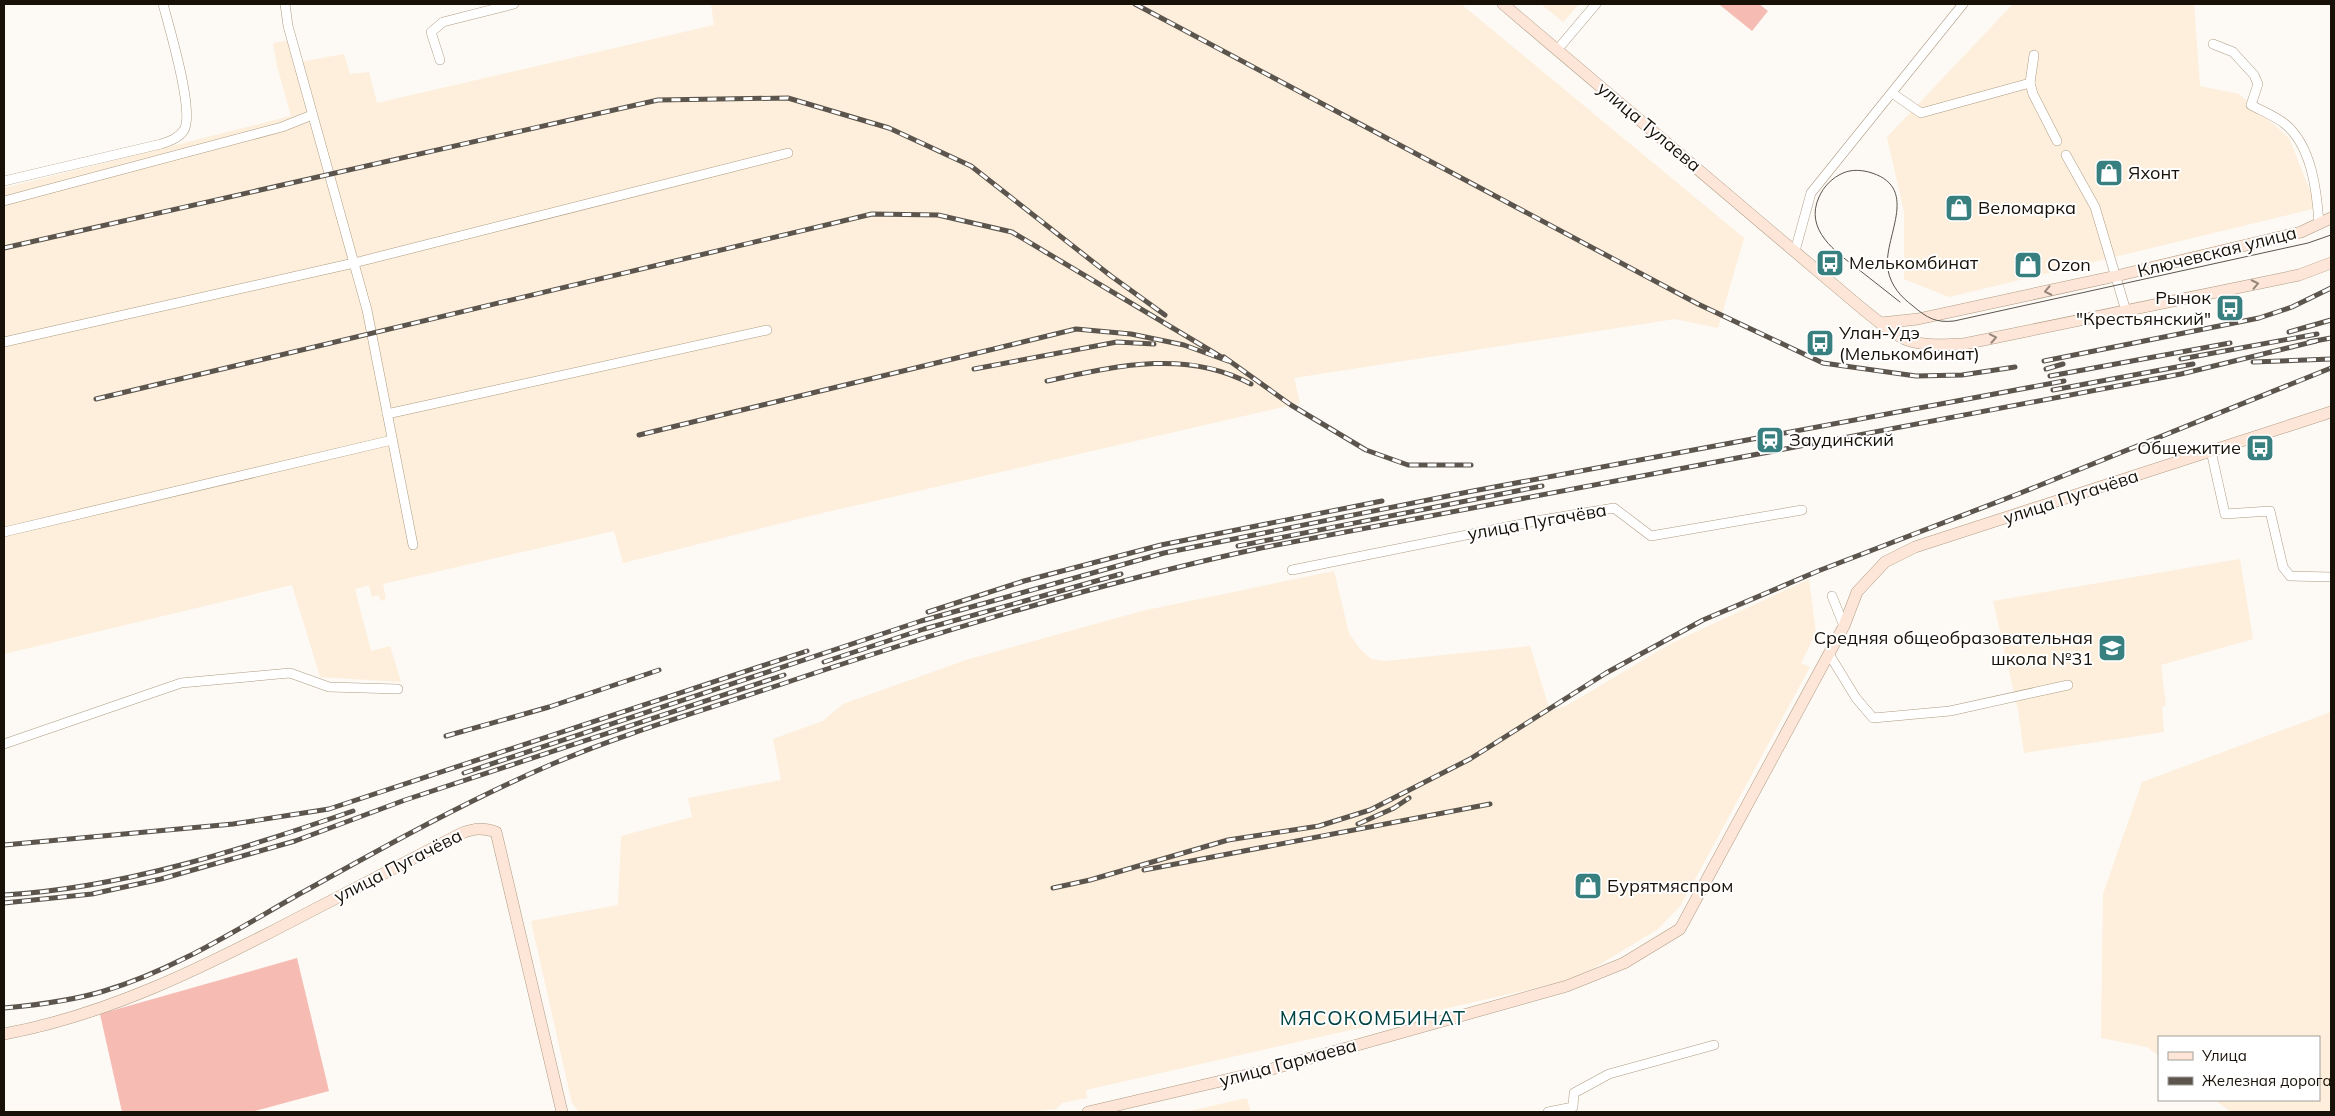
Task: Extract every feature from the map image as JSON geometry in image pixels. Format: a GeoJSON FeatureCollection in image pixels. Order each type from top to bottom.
{"type":"FeatureCollection","features":[{"type":"Feature","properties":{"kind":"street"},"geometry":{"type":"LineString","coordinates":[[4,181],[161,144],[176,138],[184,129],[188,117],[184,91],[163,4]]}},
{"type":"Feature","properties":{"kind":"street"},"geometry":{"type":"LineString","coordinates":[[285,4],[288,26],[367,310],[413,545]]}},
{"type":"Feature","properties":{"kind":"street"},"geometry":{"type":"LineString","coordinates":[[440,60],[431,32],[443,22],[514,4]]}},
{"type":"Feature","properties":{"kind":"street","name":"улица Тулаева"},"geometry":{"type":"LineString","coordinates":[[1503,4],[1881,323]]}},
{"type":"Feature","properties":{"kind":"street"},"geometry":{"type":"LineString","coordinates":[[1557,50],[1596,4]]}},
{"type":"Feature","properties":{"kind":"street"},"geometry":{"type":"LineString","coordinates":[[1795,251],[1812,193],[1963,4]]}},
{"type":"Feature","properties":{"kind":"street"},"geometry":{"type":"LineString","coordinates":[[2213,44],[2233,52],[2254,75],[2258,84],[2252,105],[2286,125],[2303,147],[2317,201],[2320,224]]}},
{"type":"Feature","properties":{"kind":"street"},"geometry":{"type":"LineString","coordinates":[[2034,55],[2030,83],[2033,94],[2057,141]]}},
{"type":"Feature","properties":{"kind":"street"},"geometry":{"type":"LineString","coordinates":[[1892,93],[1921,113],[2030,83]]}},
{"type":"Feature","properties":{"kind":"street"},"geometry":{"type":"LineString","coordinates":[[4,201],[282,127],[312,115]]}},
{"type":"Feature","properties":{"kind":"street"},"geometry":{"type":"LineString","coordinates":[[4,342],[354,263],[788,152]]}},
{"type":"Feature","properties":{"kind":"street"},"geometry":{"type":"LineString","coordinates":[[2066,155],[2095,207],[2126,311]]}},
{"type":"Feature","properties":{"kind":"street","name":"Ключевская улица"},"geometry":{"type":"LineString","coordinates":[[1881,323],[1918,319],[2116,276],[2301,232],[2331,218]]}},
{"type":"Feature","properties":{"kind":"street","name":"Ключевская улица"},"geometry":{"type":"LineString","coordinates":[[1881,323],[1908,341],[1936,346],[1964,344],[2299,275],[2331,263]]}},
{"type":"Feature","properties":{"kind":"street"},"geometry":{"type":"LineString","coordinates":[[387,414],[767,330]]}},
{"type":"Feature","properties":{"kind":"street","name":"улица Пугачёва"},"geometry":{"type":"LineString","coordinates":[[1680,929],[1844,626],[1857,592],[1885,562],[1915,547],[2331,412]]}},
{"type":"Feature","properties":{"kind":"street"},"geometry":{"type":"LineString","coordinates":[[4,532],[392,440]]}},
{"type":"Feature","properties":{"kind":"street"},"geometry":{"type":"LineString","coordinates":[[2212,451],[2225,514],[2270,511],[2283,566],[2290,576],[2331,577]]}},
{"type":"Feature","properties":{"kind":"street","name":"улица Пугачёва"},"geometry":{"type":"LineString","coordinates":[[1292,570],[1536,521],[1614,508],[1651,536],[1802,510]]}},
{"type":"Feature","properties":{"kind":"street"},"geometry":{"type":"LineString","coordinates":[[1832,596],[1844,626]]}},
{"type":"Feature","properties":{"kind":"street"},"geometry":{"type":"LineString","coordinates":[[1829,654],[1856,698],[1873,718],[1950,711],[2068,685]]}},
{"type":"Feature","properties":{"kind":"street"},"geometry":{"type":"LineString","coordinates":[[4,744],[182,683],[290,673],[329,687],[398,689]]}},
{"type":"Feature","properties":{"kind":"street","name":"улица Пугачёва"},"geometry":{"type":"LineString","coordinates":[[4,1034],[38,1028],[114,1004],[216,961],[462,833],[476,828],[487,829],[496,832],[562,1112]]}},
{"type":"Feature","properties":{"kind":"street","name":"улица Гармаева"},"geometry":{"type":"LineString","coordinates":[[1088,1112],[1268,1070],[1568,986],[1624,963],[1680,929]]}},
{"type":"Feature","properties":{"kind":"street"},"geometry":{"type":"LineString","coordinates":[[1548,1112],[1573,1107],[1574,1093],[1610,1074],[1714,1045]]}},
{"type":"Feature","properties":{"kind":"shaded area"},"geometry":{"type":"Polygon","coordinates":[[[711,4],[1461,4],[1744,238],[1718,328],[1675,319],[1294,378],[1300,403],[814,515],[623,563],[614,531],[383,584],[386,599],[380,601],[379,595],[372,597],[369,585],[355,589],[371,651],[390,646],[401,682],[320,677],[292,585],[4,654],[4,188],[291,116],[277,66],[273,43],[290,40],[294,63],[344,54],[350,74],[369,72],[377,103],[714,25],[711,4]]]}},
{"type":"Feature","properties":{"kind":"shaded area"},"geometry":{"type":"Polygon","coordinates":[[[1541,4],[1579,4],[1563,22],[1541,4]]]}},
{"type":"Feature","properties":{"kind":"shaded area"},"geometry":{"type":"Polygon","coordinates":[[[1721,4],[1759,4],[1768,11],[1752,31],[1721,4]]]}},
{"type":"Feature","properties":{"kind":"shaded area"},"geometry":{"type":"Polygon","coordinates":[[[2013,4],[2194,4],[2200,86],[2239,94],[2289,138],[2317,208],[1949,297],[1904,279],[1904,212],[1887,137],[2013,4]]]}},
{"type":"Feature","properties":{"kind":"shaded area","name":"Средняя общеобразовательная школа №31"},"geometry":{"type":"Polygon","coordinates":[[[2240,559],[2253,639],[2161,665],[2166,705],[2162,707],[2164,732],[2024,753],[2018,710],[1993,601],[2240,559]]]}},
{"type":"Feature","properties":{"kind":"shaded area","name":"Бурятмяспром"},"geometry":{"type":"Polygon","coordinates":[[[1334,571],[1349,633],[1360,649],[1371,659],[1385,661],[1530,646],[1550,711],[1566,706],[1670,644],[1809,579],[1816,633],[1801,663],[1810,667],[1681,905],[1658,929],[1576,979],[1086,1090],[1087,1098],[1062,1103],[1056,1109],[1028,1112],[579,1112],[572,1103],[531,921],[618,905],[621,836],[692,817],[688,798],[781,780],[773,739],[823,721],[843,704],[966,660],[1142,611],[1334,571]]]}},
{"type":"Feature","properties":{"kind":"shaded area"},"geometry":{"type":"Polygon","coordinates":[[[2331,712],[2331,1112],[2231,1112],[2216,1101],[2320,1101],[2320,1036],[2158,1036],[2158,1055],[2147,1047],[2101,1038],[2103,894],[2142,782],[2331,712]]]}},
{"type":"Feature","properties":{"kind":"shaded area"},"geometry":{"type":"Polygon","coordinates":[[[297,958],[329,1091],[251,1112],[122,1112],[100,1014],[297,958]]]}},
{"type":"Feature","properties":{"kind":"shaded area"},"geometry":{"type":"Polygon","coordinates":[[[1247,1098],[1251,1112],[1184,1112],[1247,1098]]]}},
{"type":"Feature","properties":{"kind":"tram line"},"geometry":{"type":"LineString","coordinates":[[1900,302],[1841,255],[1819,230],[1815,209],[1819,197],[1823,189],[1835,177],[1843,173],[1858,170],[1865,171],[1887,180],[1894,191],[1897,203],[1888,258],[1889,276],[1897,291],[1909,303],[1927,317],[1942,321],[1954,321],[2308,243],[2331,235]]}},
{"type":"Feature","properties":{"kind":"railway"},"geometry":{"type":"LineString","coordinates":[[1135,4],[1698,304],[1823,363],[1916,376],[1962,375],[2015,367]]}},
{"type":"Feature","properties":{"kind":"railway"},"geometry":{"type":"LineString","coordinates":[[4,248],[658,100],[788,98],[889,128],[971,166],[1111,276],[1165,315]]}},
{"type":"Feature","properties":{"kind":"railway"},"geometry":{"type":"LineString","coordinates":[[96,399],[872,214],[938,215],[1012,232],[1228,361],[1184,345],[1131,334],[1076,329],[639,435]]}},
{"type":"Feature","properties":{"kind":"railway"},"geometry":{"type":"LineString","coordinates":[[2044,361],[2259,318],[2292,307],[2331,288]]}},
{"type":"Feature","properties":{"kind":"railway"},"geometry":{"type":"LineString","coordinates":[[2289,332],[2331,320]]}},
{"type":"Feature","properties":{"kind":"railway"},"geometry":{"type":"LineString","coordinates":[[2181,359],[2317,334]]}},
{"type":"Feature","properties":{"kind":"railway"},"geometry":{"type":"LineString","coordinates":[[2309,342],[2331,338]]}},
{"type":"Feature","properties":{"kind":"railway"},"geometry":{"type":"LineString","coordinates":[[4,1008],[54,1002],[92,994],[156,972],[206,947],[364,858],[487,794],[550,765],[605,743],[833,667],[1015,611],[1137,577],[1261,548],[2181,374],[2316,341]]}},
{"type":"Feature","properties":{"kind":"railway"},"geometry":{"type":"LineString","coordinates":[[974,369],[1117,342],[1154,344]]}},
{"type":"Feature","properties":{"kind":"railway"},"geometry":{"type":"LineString","coordinates":[[2050,376],[2230,343]]}},
{"type":"Feature","properties":{"kind":"railway"},"geometry":{"type":"LineString","coordinates":[[1224,357],[1291,405],[1366,450],[1408,465],[1471,465]]}},
{"type":"Feature","properties":{"kind":"railway"},"geometry":{"type":"LineString","coordinates":[[2253,362],[2331,359]]}},
{"type":"Feature","properties":{"kind":"railway"},"geometry":{"type":"LineString","coordinates":[[1047,381],[1125,366],[1176,364],[1226,373],[1251,384]]}},
{"type":"Feature","properties":{"kind":"railway"},"geometry":{"type":"LineString","coordinates":[[2046,369],[2063,364]]}},
{"type":"Feature","properties":{"kind":"railway"},"geometry":{"type":"LineString","coordinates":[[2053,390],[2193,364]]}},
{"type":"Feature","properties":{"kind":"railway"},"geometry":{"type":"LineString","coordinates":[[1053,888],[1090,880],[1228,840],[1319,826],[1370,810],[1470,759],[1606,673],[1703,620],[1818,571],[2018,494],[2331,368]]}},
{"type":"Feature","properties":{"kind":"railway"},"geometry":{"type":"LineString","coordinates":[[464,773],[921,621],[1164,553],[1473,491],[2064,381]]}},
{"type":"Feature","properties":{"kind":"railway"},"geometry":{"type":"LineString","coordinates":[[1238,546],[1542,486]]}},
{"type":"Feature","properties":{"kind":"railway"},"geometry":{"type":"LineString","coordinates":[[928,612],[1024,581],[1161,545],[1382,501]]}},
{"type":"Feature","properties":{"kind":"railway"},"geometry":{"type":"LineString","coordinates":[[824,662],[924,629],[1121,574]]}},
{"type":"Feature","properties":{"kind":"railway"},"geometry":{"type":"LineString","coordinates":[[4,845],[233,824],[329,809],[807,651]]}},
{"type":"Feature","properties":{"kind":"railway"},"geometry":{"type":"LineString","coordinates":[[446,736],[549,707],[659,670]]}},
{"type":"Feature","properties":{"kind":"railway"},"geometry":{"type":"LineString","coordinates":[[4,903],[92,894],[161,879],[295,841],[405,800],[784,675]]}},
{"type":"Feature","properties":{"kind":"railway"},"geometry":{"type":"LineString","coordinates":[[1358,824],[1394,808],[1409,798]]}},
{"type":"Feature","properties":{"kind":"railway"},"geometry":{"type":"LineString","coordinates":[[1144,870],[1490,804]]}},
{"type":"Feature","properties":{"kind":"railway"},"geometry":{"type":"LineString","coordinates":[[4,895],[49,891],[137,876],[268,840],[353,811]]}},
{"type":"Feature","properties":{"kind":"place","name":"Яхонт"},"geometry":{"type":"Point","coordinates":[2109,173]}},
{"type":"Feature","properties":{"kind":"place","name":"Веломарка"},"geometry":{"type":"Point","coordinates":[1959,208]}},
{"type":"Feature","properties":{"kind":"place","name":"Мелькомбинат"},"geometry":{"type":"Point","coordinates":[1830,263]}},
{"type":"Feature","properties":{"kind":"place","name":"Ozon"},"geometry":{"type":"Point","coordinates":[2028,265]}},
{"type":"Feature","properties":{"kind":"place","name":"Рынок \"Крестьянский\""},"geometry":{"type":"Point","coordinates":[2230,308]}},
{"type":"Feature","properties":{"kind":"place","name":"Улан-Удэ (Мелькомбинат)"},"geometry":{"type":"Point","coordinates":[1820,343]}},
{"type":"Feature","properties":{"kind":"place","name":"Заудинский"},"geometry":{"type":"Point","coordinates":[1770,440]}},
{"type":"Feature","properties":{"kind":"place","name":"Общежитие"},"geometry":{"type":"Point","coordinates":[2260,448]}},
{"type":"Feature","properties":{"kind":"place","name":"Средняя общеобразовательная школа №31"},"geometry":{"type":"Point","coordinates":[2112,648]}},
{"type":"Feature","properties":{"kind":"place","name":"Бурятмяспром"},"geometry":{"type":"Point","coordinates":[1588,886]}},
{"type":"Feature","properties":{"kind":"district","name":"МЯСОКОМБИНАТ"},"geometry":{"type":"Point","coordinates":[1373,1018]}}]}
